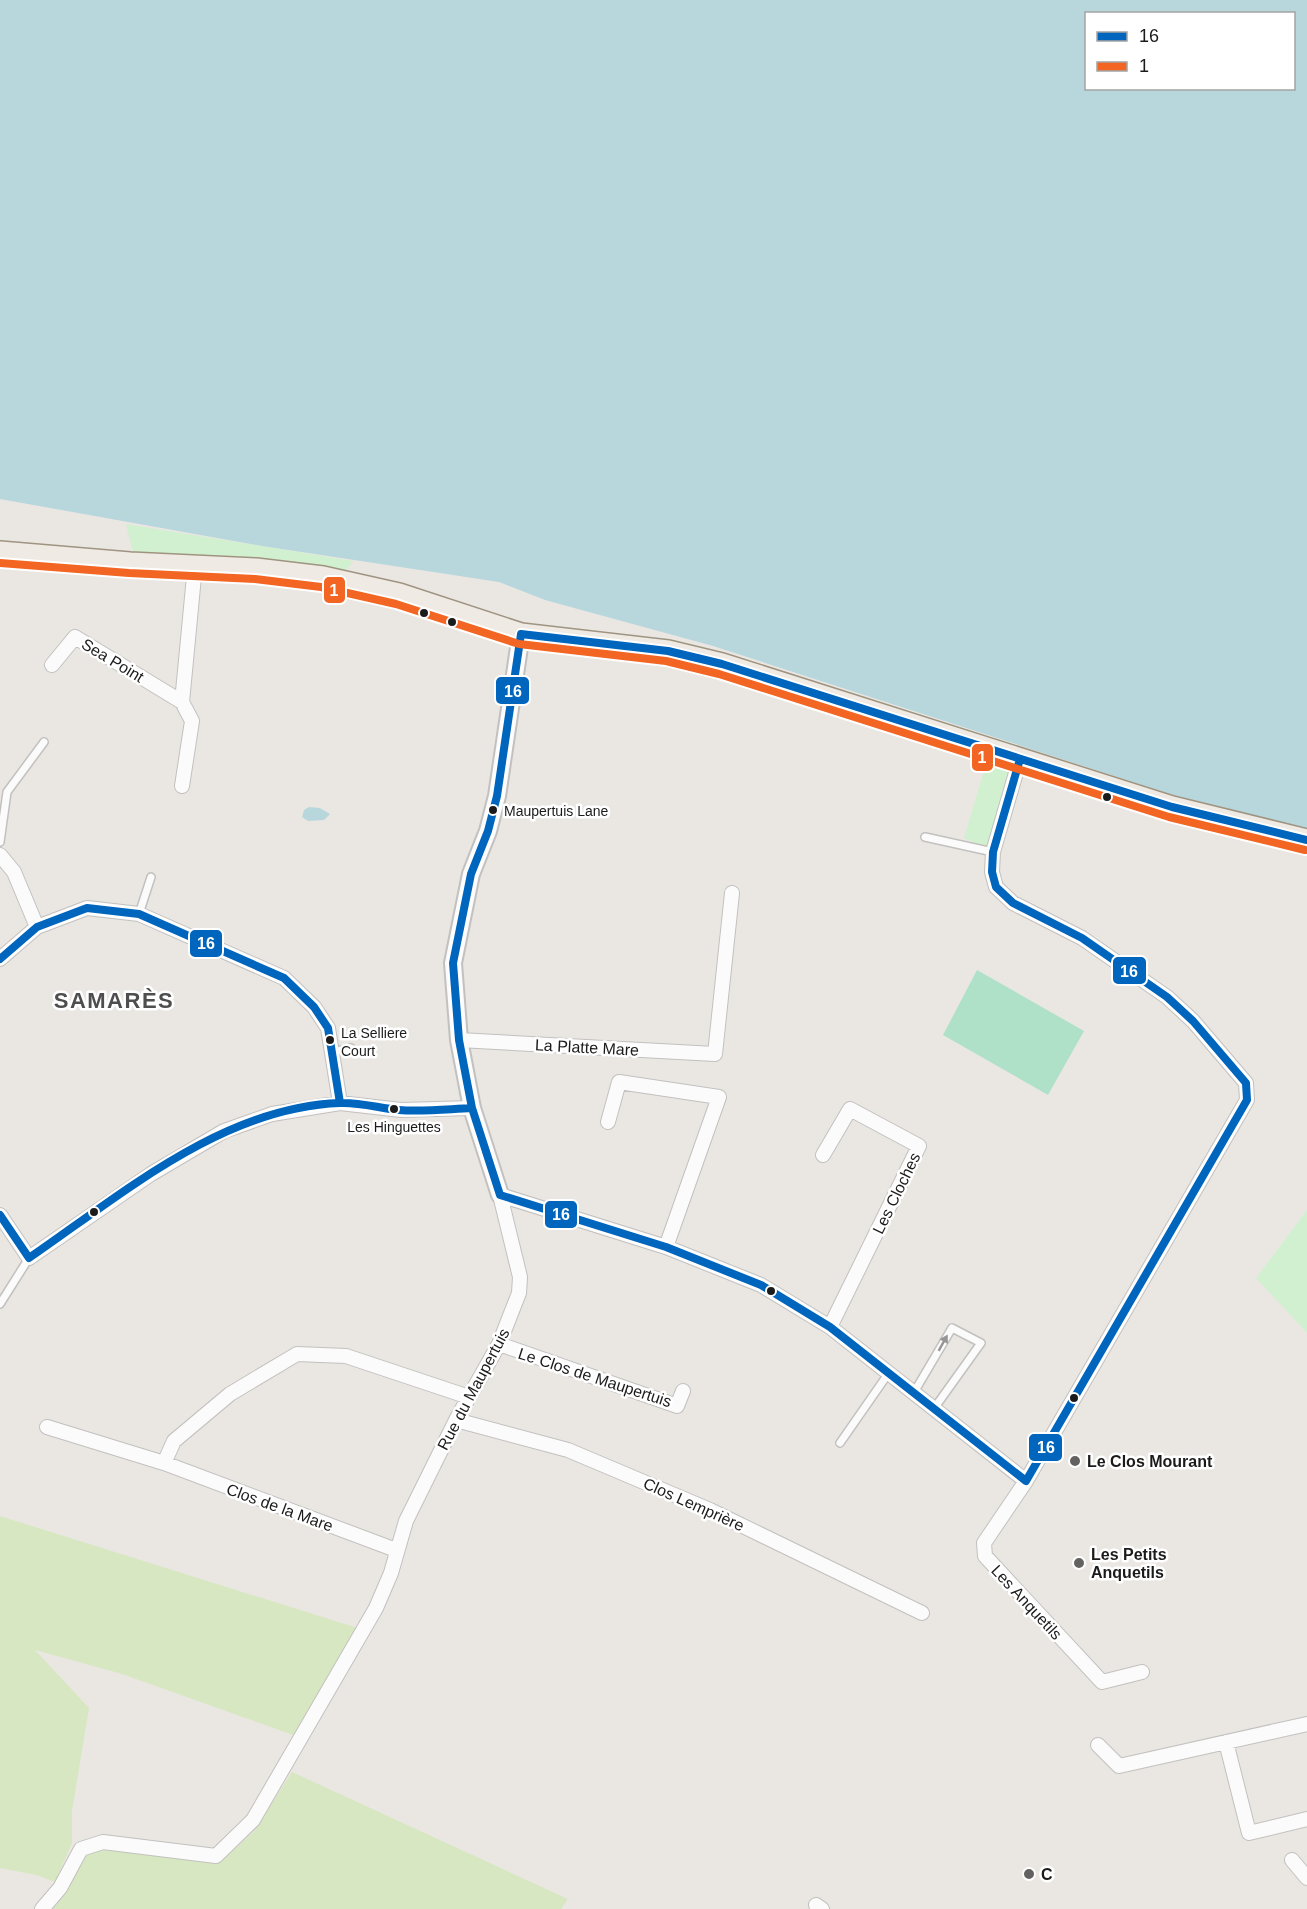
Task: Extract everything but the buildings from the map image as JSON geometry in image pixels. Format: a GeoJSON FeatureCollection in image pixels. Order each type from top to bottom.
{"type":"FeatureCollection","features":[{"type":"Feature","properties":{"kind":"main road"},"geometry":{"type":"LineString","coordinates":[[0,552],[323,577],[399,594],[521,634],[668,651],[723,664],[1172,807],[1307,840]]}},
{"type":"Feature","properties":{"kind":"street"},"geometry":{"type":"LineString","coordinates":[[182,786],[192,721],[182,702],[195,566]]}},
{"type":"Feature","properties":{"kind":"street","name":"Rue du Maupertuis"},"geometry":{"type":"LineString","coordinates":[[42,1909],[60,1888],[81,1849],[103,1842],[216,1856],[253,1820],[376,1608],[391,1573],[406,1521],[456,1420],[499,1344],[519,1293],[520,1277],[500,1195],[472,1108],[459,1040],[453,963],[471,874],[488,831],[497,796],[521,634]]}},
{"type":"Feature","properties":{"kind":"street","name":"Sea Point"},"geometry":{"type":"LineString","coordinates":[[52,664],[75,637],[182,702]]}},
{"type":"Feature","properties":{"kind":"street"},"geometry":{"type":"LineString","coordinates":[[500,1195],[666,1247],[761,1285],[830,1327],[1026,1481],[1247,1100],[1246,1083],[1193,1021],[1167,997],[1082,938],[1012,903],[996,887],[992,872],[993,852],[1020,759]]}},
{"type":"Feature","properties":{"kind":"street"},"geometry":{"type":"LineString","coordinates":[[0,855],[14,872],[37,927]]}},
{"type":"Feature","properties":{"kind":"street","name":"La Platte Mare"},"geometry":{"type":"LineString","coordinates":[[459,1040],[715,1054],[732,893]]}},
{"type":"Feature","properties":{"kind":"street"},"geometry":{"type":"LineString","coordinates":[[0,959],[37,927],[87,908],[139,914],[284,978],[314,1007],[328,1028],[340,1103]]}},
{"type":"Feature","properties":{"kind":"street"},"geometry":{"type":"LineString","coordinates":[[608,1122],[619,1082],[719,1097],[666,1247]]}},
{"type":"Feature","properties":{"kind":"street"},"geometry":{"type":"LineString","coordinates":[[0,1215],[29,1258],[151,1174],[224,1131],[272,1114],[340,1103],[401,1110],[472,1108]]}},
{"type":"Feature","properties":{"kind":"street","name":"Les Cloches"},"geometry":{"type":"LineString","coordinates":[[823,1155],[850,1109],[919,1146],[830,1327]]}},
{"type":"Feature","properties":{"kind":"street","name":"Le Clos de Maupertuis"},"geometry":{"type":"LineString","coordinates":[[499,1344],[677,1406],[683,1391]]}},
{"type":"Feature","properties":{"kind":"street"},"geometry":{"type":"LineString","coordinates":[[164,1463],[174,1441],[230,1394],[297,1354],[346,1356],[469,1396]]}},
{"type":"Feature","properties":{"kind":"street","name":"Clos Lemprière"},"geometry":{"type":"LineString","coordinates":[[456,1420],[568,1450],[710,1510],[922,1613]]}},
{"type":"Feature","properties":{"kind":"street","name":"Clos de la Mare"},"geometry":{"type":"LineString","coordinates":[[47,1427],[164,1463],[396,1550]]}},
{"type":"Feature","properties":{"kind":"street","name":"Les Anquetils"},"geometry":{"type":"LineString","coordinates":[[1026,1481],[984,1543],[985,1556],[1102,1682],[1142,1672]]}},
{"type":"Feature","properties":{"kind":"street"},"geometry":{"type":"LineString","coordinates":[[1098,1745],[1119,1766],[1307,1724]]}},
{"type":"Feature","properties":{"kind":"street"},"geometry":{"type":"LineString","coordinates":[[1226,1742],[1249,1833],[1307,1819]]}},
{"type":"Feature","properties":{"kind":"street"},"geometry":{"type":"LineString","coordinates":[[1292,1860],[1307,1878]]}},
{"type":"Feature","properties":{"kind":"lane"},"geometry":{"type":"LineString","coordinates":[[0,842],[7,792],[44,742]]}},
{"type":"Feature","properties":{"kind":"lane"},"geometry":{"type":"LineString","coordinates":[[925,837],[993,852]]}},
{"type":"Feature","properties":{"kind":"lane"},"geometry":{"type":"LineString","coordinates":[[139,914],[151,877]]}},
{"type":"Feature","properties":{"kind":"lane"},"geometry":{"type":"LineString","coordinates":[[333,1052],[351,1048]]}},
{"type":"Feature","properties":{"kind":"lane"},"geometry":{"type":"LineString","coordinates":[[0,1304],[29,1258]]}},
{"type":"Feature","properties":{"kind":"lane"},"geometry":{"type":"LineString","coordinates":[[913,1394],[952,1328],[981,1343],[933,1410]]}},
{"type":"Feature","properties":{"kind":"lane"},"geometry":{"type":"LineString","coordinates":[[840,1443],[888,1374]]}},
{"type":"Feature","properties":{"kind":"green space"},"geometry":{"type":"Polygon","coordinates":[[[126,524],[353,561],[340,581],[256,569],[247,557],[134,556],[126,524]]]}},
{"type":"Feature","properties":{"kind":"green space"},"geometry":{"type":"Polygon","coordinates":[[[990,750],[1020,759],[993,852],[964,838],[990,750]]]}},
{"type":"Feature","properties":{"kind":"green space"},"geometry":{"type":"Polygon","coordinates":[[[977,970],[1084,1031],[1048,1095],[943,1035],[977,970]]]}},
{"type":"Feature","properties":{"kind":"green space"},"geometry":{"type":"Polygon","coordinates":[[[1307,1210],[1307,1333],[1256,1278],[1307,1210]]]}},
{"type":"Feature","properties":{"kind":"green space"},"geometry":{"type":"Polygon","coordinates":[[[0,1516],[364,1630],[293,1735],[122,1674],[35,1650],[89,1708],[72,1811],[72,1843],[55,1882],[36,1875],[0,1868],[0,1516]]]}},
{"type":"Feature","properties":{"kind":"green space"},"geometry":{"type":"Polygon","coordinates":[[[292,1772],[568,1899],[561,1909],[48,1909],[89,1851],[113,1850],[221,1862],[253,1832],[292,1772]]]}},
{"type":"Feature","properties":{"kind":"water"},"geometry":{"type":"Polygon","coordinates":[[[0,0],[1307,0],[1307,829],[1185,799],[713,646],[545,600],[499,582],[262,546],[0,499],[0,0]]]}},
{"type":"Feature","properties":{"kind":"water"},"geometry":{"type":"Polygon","coordinates":[[[309,807],[320,808],[330,814],[324,820],[308,821],[302,817],[304,810],[309,807]]]}},
{"type":"Feature","properties":{"kind":"transit line","name":"1"},"geometry":{"type":"LineString","coordinates":[[0,563],[129,573],[255,579],[321,587],[396,604],[519,644],[666,661],[719,674],[1169,817],[1305,850]]}},
{"type":"Feature","properties":{"kind":"transit line","name":"16"},"geometry":{"type":"LineString","coordinates":[[1020,759],[993,852],[992,872],[996,887],[1013,903],[1082,938],[1167,997],[1193,1021],[1246,1083],[1247,1100],[1026,1481],[830,1327],[761,1285],[666,1247],[500,1195],[472,1108],[459,1040],[453,963],[471,874],[488,831],[497,796],[521,634],[668,651],[722,664],[1172,807],[1307,840]]}},
{"type":"Feature","properties":{"kind":"transit line","name":"16"},"geometry":{"type":"LineString","coordinates":[[0,959],[37,927],[87,908],[139,914],[284,978],[314,1007],[328,1028],[340,1103]]}},
{"type":"Feature","properties":{"kind":"transit line","name":"16"},"geometry":{"type":"LineString","coordinates":[[0,1215],[29,1258],[175,1158],[214,1137],[255,1120],[297,1108],[340,1103],[408,1111],[472,1108]]}},
{"type":"Feature","properties":{"kind":"place","name":"Maupertuis Lane"},"geometry":{"type":"Point","coordinates":[493,810]}},
{"type":"Feature","properties":{"kind":"place","name":"La Selliere Court"},"geometry":{"type":"Point","coordinates":[330,1040]}},
{"type":"Feature","properties":{"kind":"place","name":"Les Hinguettes"},"geometry":{"type":"Point","coordinates":[394,1109]}},
{"type":"Feature","properties":{"kind":"place","name":"Le Clos Mourant"},"geometry":{"type":"Point","coordinates":[1075,1461]}},
{"type":"Feature","properties":{"kind":"place","name":"Les Petits Anquetils"},"geometry":{"type":"Point","coordinates":[1079,1563]}},
{"type":"Feature","properties":{"kind":"place","name":"C"},"geometry":{"type":"Point","coordinates":[1029,1874]}},
{"type":"Feature","properties":{"kind":"district","name":"SAMARÈS"},"geometry":{"type":"Point","coordinates":[114,1000]}}]}
